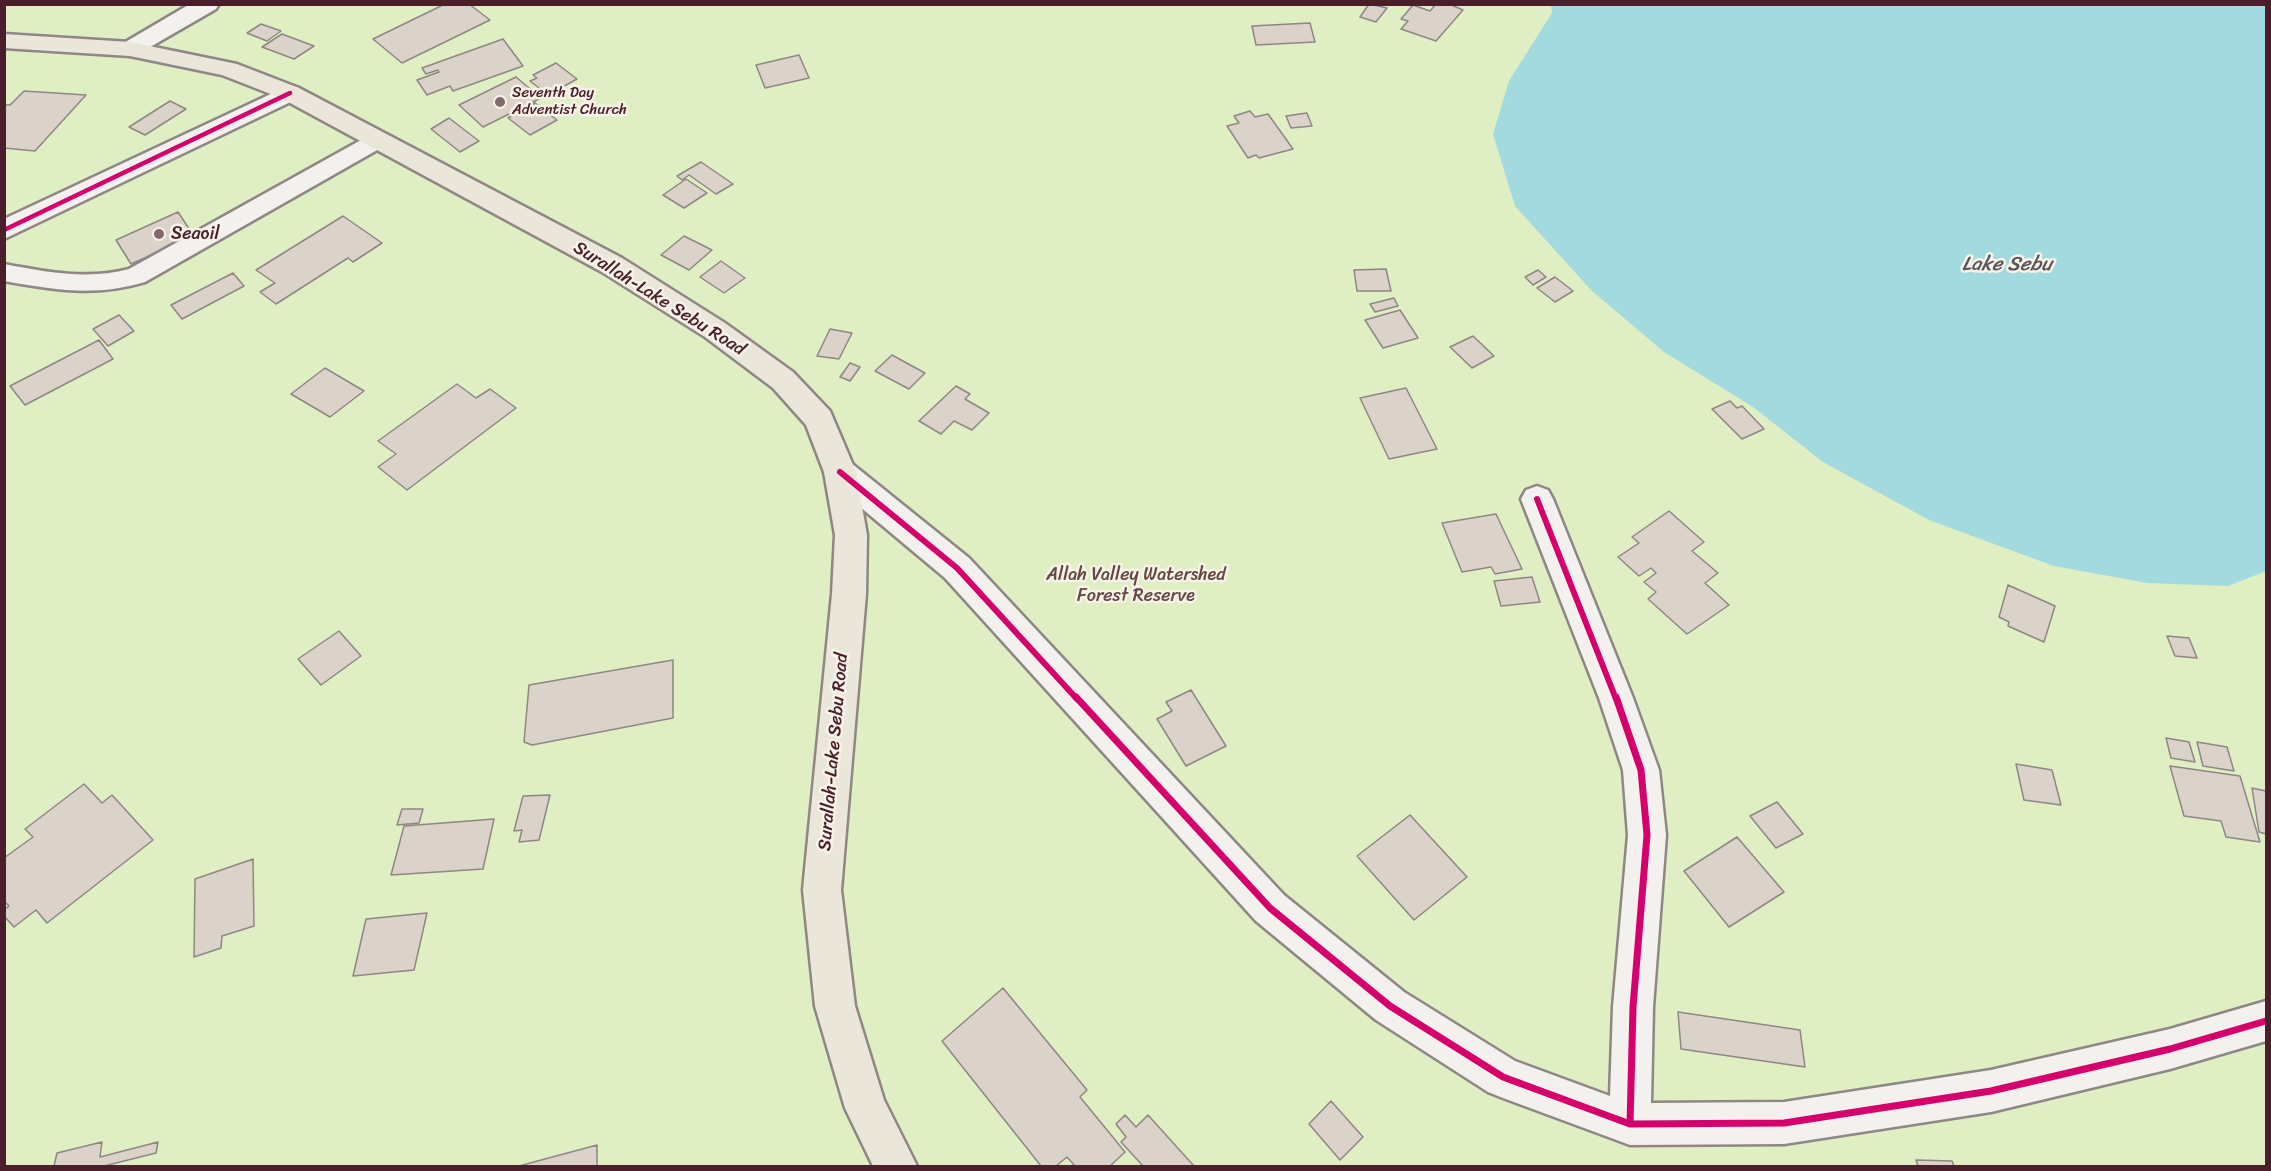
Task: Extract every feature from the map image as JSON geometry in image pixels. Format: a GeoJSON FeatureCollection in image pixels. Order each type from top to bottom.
{"type":"FeatureCollection","features":[{"type":"Feature","properties":{"kind":"main road","name":"Surallah-Lake Sebu Road"},"geometry":{"type":"LineString","coordinates":[[4,41],[130,49],[228,69],[290,93],[612,265],[715,330],[783,380],[819,419],[840,472],[851,535],[849,594],[822,890],[835,1006],[866,1108],[896,1167]]}},
{"type":"Feature","properties":{"kind":"street"},"geometry":{"type":"LineString","coordinates":[[130,49],[208,4]]}},
{"type":"Feature","properties":{"kind":"street"},"geometry":{"type":"LineString","coordinates":[[4,230],[290,93]]}},
{"type":"Feature","properties":{"kind":"street"},"geometry":{"type":"LineString","coordinates":[[840,472],[957,568],[1270,908],[1390,1006],[1503,1077],[1629,1124],[1784,1123],[1991,1091],[2170,1049],[2266,1021]]}},
{"type":"Feature","properties":{"kind":"street"},"geometry":{"type":"LineString","coordinates":[[1537,499],[1616,698],[1641,770],[1647,835],[1634,1007],[1629,1124]]}},
{"type":"Feature","properties":{"kind":"lane"},"geometry":{"type":"LineString","coordinates":[[4,272],[60,283],[92,285],[115,283],[137,276],[378,140]]}},
{"type":"Feature","properties":{"kind":"green space","name":"Allah Valley Watershed Forest Reserve"},"geometry":{"type":"Polygon","coordinates":[[[5,5],[2266,5],[2266,1166],[5,1166],[5,5]]]}},
{"type":"Feature","properties":{"kind":"water","name":"Lake Sebu"},"geometry":{"type":"Polygon","coordinates":[[[1551,5],[2266,5],[2266,571],[2228,586],[2147,583],[2054,566],[1929,520],[1823,462],[1753,407],[1664,352],[1591,290],[1515,206],[1493,134],[1509,81],[1552,13],[1551,5]]]}},
{"type":"Feature","properties":{"kind":"building"},"geometry":{"type":"Polygon","coordinates":[[[445,4],[469,4],[490,20],[402,63],[373,39],[445,4]]]}},
{"type":"Feature","properties":{"kind":"building"},"geometry":{"type":"Polygon","coordinates":[[[1369,4],[1387,8],[1376,22],[1360,17],[1369,4]]]}},
{"type":"Feature","properties":{"kind":"building"},"geometry":{"type":"Polygon","coordinates":[[[1436,4],[1449,4],[1463,10],[1436,41],[1401,29],[1408,21],[1401,19],[1413,5],[1430,11],[1436,4]]]}},
{"type":"Feature","properties":{"kind":"building"},"geometry":{"type":"Polygon","coordinates":[[[1310,23],[1315,42],[1256,45],[1252,26],[1310,23]]]}},
{"type":"Feature","properties":{"kind":"building"},"geometry":{"type":"Polygon","coordinates":[[[261,24],[281,31],[267,41],[247,33],[261,24]]]}},
{"type":"Feature","properties":{"kind":"building"},"geometry":{"type":"Polygon","coordinates":[[[282,34],[314,46],[294,59],[262,47],[282,34]]]}},
{"type":"Feature","properties":{"kind":"building"},"geometry":{"type":"Polygon","coordinates":[[[503,39],[523,66],[453,91],[450,86],[427,95],[417,80],[439,72],[438,70],[426,74],[422,68],[503,39]]]}},
{"type":"Feature","properties":{"kind":"building"},"geometry":{"type":"Polygon","coordinates":[[[799,55],[809,78],[765,88],[756,65],[799,55]]]}},
{"type":"Feature","properties":{"kind":"building"},"geometry":{"type":"Polygon","coordinates":[[[556,63],[577,79],[548,95],[530,81],[537,78],[533,75],[556,63]]]}},
{"type":"Feature","properties":{"kind":"building","name":"Seventh Day Adventist Church"},"geometry":{"type":"Polygon","coordinates":[[[516,77],[541,98],[483,127],[459,105],[516,77]]]}},
{"type":"Feature","properties":{"kind":"building"},"geometry":{"type":"Polygon","coordinates":[[[24,91],[86,95],[35,151],[4,148],[4,105],[10,105],[24,91]]]}},
{"type":"Feature","properties":{"kind":"building"},"geometry":{"type":"Polygon","coordinates":[[[170,101],[186,109],[145,135],[129,127],[170,101]]]}},
{"type":"Feature","properties":{"kind":"building"},"geometry":{"type":"Polygon","coordinates":[[[535,103],[557,120],[530,135],[508,118],[535,103]]]}},
{"type":"Feature","properties":{"kind":"building"},"geometry":{"type":"Polygon","coordinates":[[[1250,111],[1255,117],[1268,114],[1293,149],[1259,158],[1256,155],[1248,158],[1227,126],[1239,123],[1234,116],[1250,111]]]}},
{"type":"Feature","properties":{"kind":"building"},"geometry":{"type":"Polygon","coordinates":[[[1307,113],[1312,126],[1291,128],[1286,116],[1307,113]]]}},
{"type":"Feature","properties":{"kind":"building"},"geometry":{"type":"Polygon","coordinates":[[[449,118],[479,141],[460,152],[431,129],[449,118]]]}},
{"type":"Feature","properties":{"kind":"building"},"geometry":{"type":"Polygon","coordinates":[[[701,162],[733,184],[716,194],[689,175],[682,180],[677,176],[701,162]]]}},
{"type":"Feature","properties":{"kind":"building"},"geometry":{"type":"Polygon","coordinates":[[[686,179],[707,193],[684,208],[663,195],[686,179]]]}},
{"type":"Feature","properties":{"kind":"building"},"geometry":{"type":"Polygon","coordinates":[[[178,212],[194,236],[131,264],[116,240],[178,212]]]}},
{"type":"Feature","properties":{"kind":"building"},"geometry":{"type":"Polygon","coordinates":[[[343,216],[382,243],[353,262],[348,258],[276,304],[260,292],[275,283],[256,270],[343,216]]]}},
{"type":"Feature","properties":{"kind":"building"},"geometry":{"type":"Polygon","coordinates":[[[684,236],[712,250],[689,270],[661,255],[684,236]]]}},
{"type":"Feature","properties":{"kind":"building"},"geometry":{"type":"Polygon","coordinates":[[[721,261],[745,278],[724,293],[700,277],[721,261]]]}},
{"type":"Feature","properties":{"kind":"building"},"geometry":{"type":"Polygon","coordinates":[[[1386,269],[1391,291],[1357,291],[1354,270],[1386,269]]]}},
{"type":"Feature","properties":{"kind":"building"},"geometry":{"type":"Polygon","coordinates":[[[1538,270],[1546,277],[1533,285],[1525,277],[1538,270]]]}},
{"type":"Feature","properties":{"kind":"building"},"geometry":{"type":"Polygon","coordinates":[[[233,273],[244,286],[182,319],[171,305],[233,273]]]}},
{"type":"Feature","properties":{"kind":"building"},"geometry":{"type":"Polygon","coordinates":[[[1555,277],[1573,291],[1555,302],[1537,288],[1555,277]]]}},
{"type":"Feature","properties":{"kind":"building"},"geometry":{"type":"Polygon","coordinates":[[[1394,298],[1398,306],[1375,312],[1370,304],[1394,298]]]}},
{"type":"Feature","properties":{"kind":"building"},"geometry":{"type":"Polygon","coordinates":[[[1400,310],[1418,338],[1383,348],[1365,320],[1400,310]]]}},
{"type":"Feature","properties":{"kind":"building"},"geometry":{"type":"Polygon","coordinates":[[[119,315],[134,331],[108,346],[93,329],[119,315]]]}},
{"type":"Feature","properties":{"kind":"building"},"geometry":{"type":"Polygon","coordinates":[[[830,329],[852,333],[839,359],[817,356],[830,329]]]}},
{"type":"Feature","properties":{"kind":"building"},"geometry":{"type":"Polygon","coordinates":[[[1473,336],[1494,356],[1472,368],[1450,347],[1473,336]]]}},
{"type":"Feature","properties":{"kind":"building"},"geometry":{"type":"Polygon","coordinates":[[[99,340],[113,359],[25,405],[10,386],[99,340]]]}},
{"type":"Feature","properties":{"kind":"building"},"geometry":{"type":"Polygon","coordinates":[[[892,355],[925,373],[909,389],[875,371],[892,355]]]}},
{"type":"Feature","properties":{"kind":"building"},"geometry":{"type":"Polygon","coordinates":[[[850,363],[860,367],[850,381],[840,377],[850,363]]]}},
{"type":"Feature","properties":{"kind":"building"},"geometry":{"type":"Polygon","coordinates":[[[325,368],[364,391],[330,417],[291,394],[325,368]]]}},
{"type":"Feature","properties":{"kind":"building"},"geometry":{"type":"Polygon","coordinates":[[[457,384],[476,398],[490,389],[516,408],[407,490],[378,467],[396,454],[378,441],[457,384]]]}},
{"type":"Feature","properties":{"kind":"building"},"geometry":{"type":"Polygon","coordinates":[[[956,386],[970,394],[965,399],[989,413],[972,430],[954,421],[941,434],[919,421],[956,386]]]}},
{"type":"Feature","properties":{"kind":"building"},"geometry":{"type":"Polygon","coordinates":[[[1406,388],[1437,449],[1389,459],[1360,398],[1406,388]]]}},
{"type":"Feature","properties":{"kind":"building"},"geometry":{"type":"Polygon","coordinates":[[[1730,401],[1737,408],[1742,406],[1764,429],[1742,439],[1712,409],[1730,401]]]}},
{"type":"Feature","properties":{"kind":"building"},"geometry":{"type":"Polygon","coordinates":[[[1669,511],[1704,542],[1692,551],[1718,573],[1705,583],[1729,605],[1687,634],[1648,599],[1656,592],[1644,582],[1656,573],[1651,568],[1639,576],[1618,557],[1639,543],[1632,537],[1669,511]]]}},
{"type":"Feature","properties":{"kind":"building"},"geometry":{"type":"Polygon","coordinates":[[[1496,514],[1522,569],[1495,574],[1491,567],[1462,572],[1442,523],[1496,514]]]}},
{"type":"Feature","properties":{"kind":"building"},"geometry":{"type":"Polygon","coordinates":[[[1532,577],[1540,602],[1501,606],[1494,581],[1532,577]]]}},
{"type":"Feature","properties":{"kind":"building"},"geometry":{"type":"Polygon","coordinates":[[[2008,585],[2055,606],[2044,642],[2008,626],[2009,622],[1999,617],[2008,585]]]}},
{"type":"Feature","properties":{"kind":"building"},"geometry":{"type":"Polygon","coordinates":[[[339,631],[361,656],[321,685],[298,659],[339,631]]]}},
{"type":"Feature","properties":{"kind":"building"},"geometry":{"type":"Polygon","coordinates":[[[2167,636],[2189,638],[2197,658],[2175,656],[2167,636]]]}},
{"type":"Feature","properties":{"kind":"building"},"geometry":{"type":"Polygon","coordinates":[[[673,660],[673,718],[532,745],[524,742],[529,685],[673,660]]]}},
{"type":"Feature","properties":{"kind":"building"},"geometry":{"type":"Polygon","coordinates":[[[1191,690],[1226,746],[1186,766],[1157,719],[1172,711],[1166,702],[1191,690]]]}},
{"type":"Feature","properties":{"kind":"building"},"geometry":{"type":"Polygon","coordinates":[[[2166,738],[2189,742],[2195,762],[2171,758],[2166,738]]]}},
{"type":"Feature","properties":{"kind":"building"},"geometry":{"type":"Polygon","coordinates":[[[2197,742],[2227,747],[2234,771],[2203,766],[2197,742]]]}},
{"type":"Feature","properties":{"kind":"building"},"geometry":{"type":"Polygon","coordinates":[[[2016,764],[2052,770],[2061,805],[2024,800],[2016,764]]]}},
{"type":"Feature","properties":{"kind":"building"},"geometry":{"type":"Polygon","coordinates":[[[2170,766],[2240,776],[2260,842],[2226,837],[2221,821],[2184,816],[2170,766]]]}},
{"type":"Feature","properties":{"kind":"building"},"geometry":{"type":"Polygon","coordinates":[[[84,784],[102,803],[112,795],[153,840],[47,923],[36,910],[14,927],[4,916],[4,910],[9,906],[4,901],[4,858],[33,837],[25,829],[84,784]]]}},
{"type":"Feature","properties":{"kind":"building"},"geometry":{"type":"Polygon","coordinates":[[[2252,788],[2266,791],[2266,834],[2259,832],[2252,788]]]}},
{"type":"Feature","properties":{"kind":"building"},"geometry":{"type":"Polygon","coordinates":[[[550,795],[539,840],[519,842],[522,830],[514,831],[523,796],[550,795]]]}},
{"type":"Feature","properties":{"kind":"building"},"geometry":{"type":"Polygon","coordinates":[[[1777,802],[1803,834],[1776,848],[1750,816],[1777,802]]]}},
{"type":"Feature","properties":{"kind":"building"},"geometry":{"type":"Polygon","coordinates":[[[402,809],[423,809],[419,823],[397,825],[402,809]]]}},
{"type":"Feature","properties":{"kind":"building"},"geometry":{"type":"Polygon","coordinates":[[[1410,815],[1467,877],[1414,920],[1357,856],[1410,815]]]}},
{"type":"Feature","properties":{"kind":"building"},"geometry":{"type":"Polygon","coordinates":[[[494,819],[483,869],[391,875],[404,826],[494,819]]]}},
{"type":"Feature","properties":{"kind":"building"},"geometry":{"type":"Polygon","coordinates":[[[1737,837],[1784,892],[1729,927],[1684,871],[1737,837]]]}},
{"type":"Feature","properties":{"kind":"building"},"geometry":{"type":"Polygon","coordinates":[[[253,859],[254,926],[222,936],[221,948],[194,957],[195,879],[253,859]]]}},
{"type":"Feature","properties":{"kind":"building"},"geometry":{"type":"Polygon","coordinates":[[[427,913],[414,970],[353,976],[366,919],[427,913]]]}},
{"type":"Feature","properties":{"kind":"building"},"geometry":{"type":"Polygon","coordinates":[[[1003,988],[1087,1090],[1080,1097],[1125,1152],[1110,1166],[1075,1166],[1067,1157],[1056,1166],[1041,1166],[942,1041],[1003,988]]]}},
{"type":"Feature","properties":{"kind":"building"},"geometry":{"type":"Polygon","coordinates":[[[1678,1012],[1800,1030],[1805,1067],[1681,1049],[1678,1012]]]}},
{"type":"Feature","properties":{"kind":"building"},"geometry":{"type":"Polygon","coordinates":[[[1331,1101],[1363,1137],[1340,1160],[1309,1124],[1331,1101]]]}},
{"type":"Feature","properties":{"kind":"building"},"geometry":{"type":"Polygon","coordinates":[[[1125,1115],[1136,1127],[1148,1115],[1194,1166],[1143,1166],[1121,1142],[1126,1137],[1116,1124],[1125,1115]]]}},
{"type":"Feature","properties":{"kind":"building"},"geometry":{"type":"Polygon","coordinates":[[[102,1142],[100,1157],[158,1142],[156,1153],[104,1166],[54,1166],[57,1153],[102,1142]]]}},
{"type":"Feature","properties":{"kind":"building"},"geometry":{"type":"Polygon","coordinates":[[[597,1145],[597,1166],[519,1166],[597,1145]]]}},
{"type":"Feature","properties":{"kind":"building"},"geometry":{"type":"Polygon","coordinates":[[[1916,1160],[1952,1161],[1954,1166],[1918,1166],[1916,1160]]]}},
{"type":"Feature","properties":{"kind":"cycle path"},"geometry":{"type":"LineString","coordinates":[[4,230],[290,93]]}},
{"type":"Feature","properties":{"kind":"cycle path"},"geometry":{"type":"LineString","coordinates":[[840,472],[957,568],[1270,908],[1390,1006],[1503,1077],[1630,1124],[1784,1123],[1991,1091],[2170,1049],[2266,1021]]}},
{"type":"Feature","properties":{"kind":"cycle path"},"geometry":{"type":"LineString","coordinates":[[1537,499],[1616,698],[1641,770],[1647,835],[1633,1007],[1630,1124]]}},
{"type":"Feature","properties":{"kind":"place","name":"Seventh Day Adventist Church"},"geometry":{"type":"Point","coordinates":[500,102]}},
{"type":"Feature","properties":{"kind":"place","name":"Seaoil"},"geometry":{"type":"Point","coordinates":[159,234]}}]}
